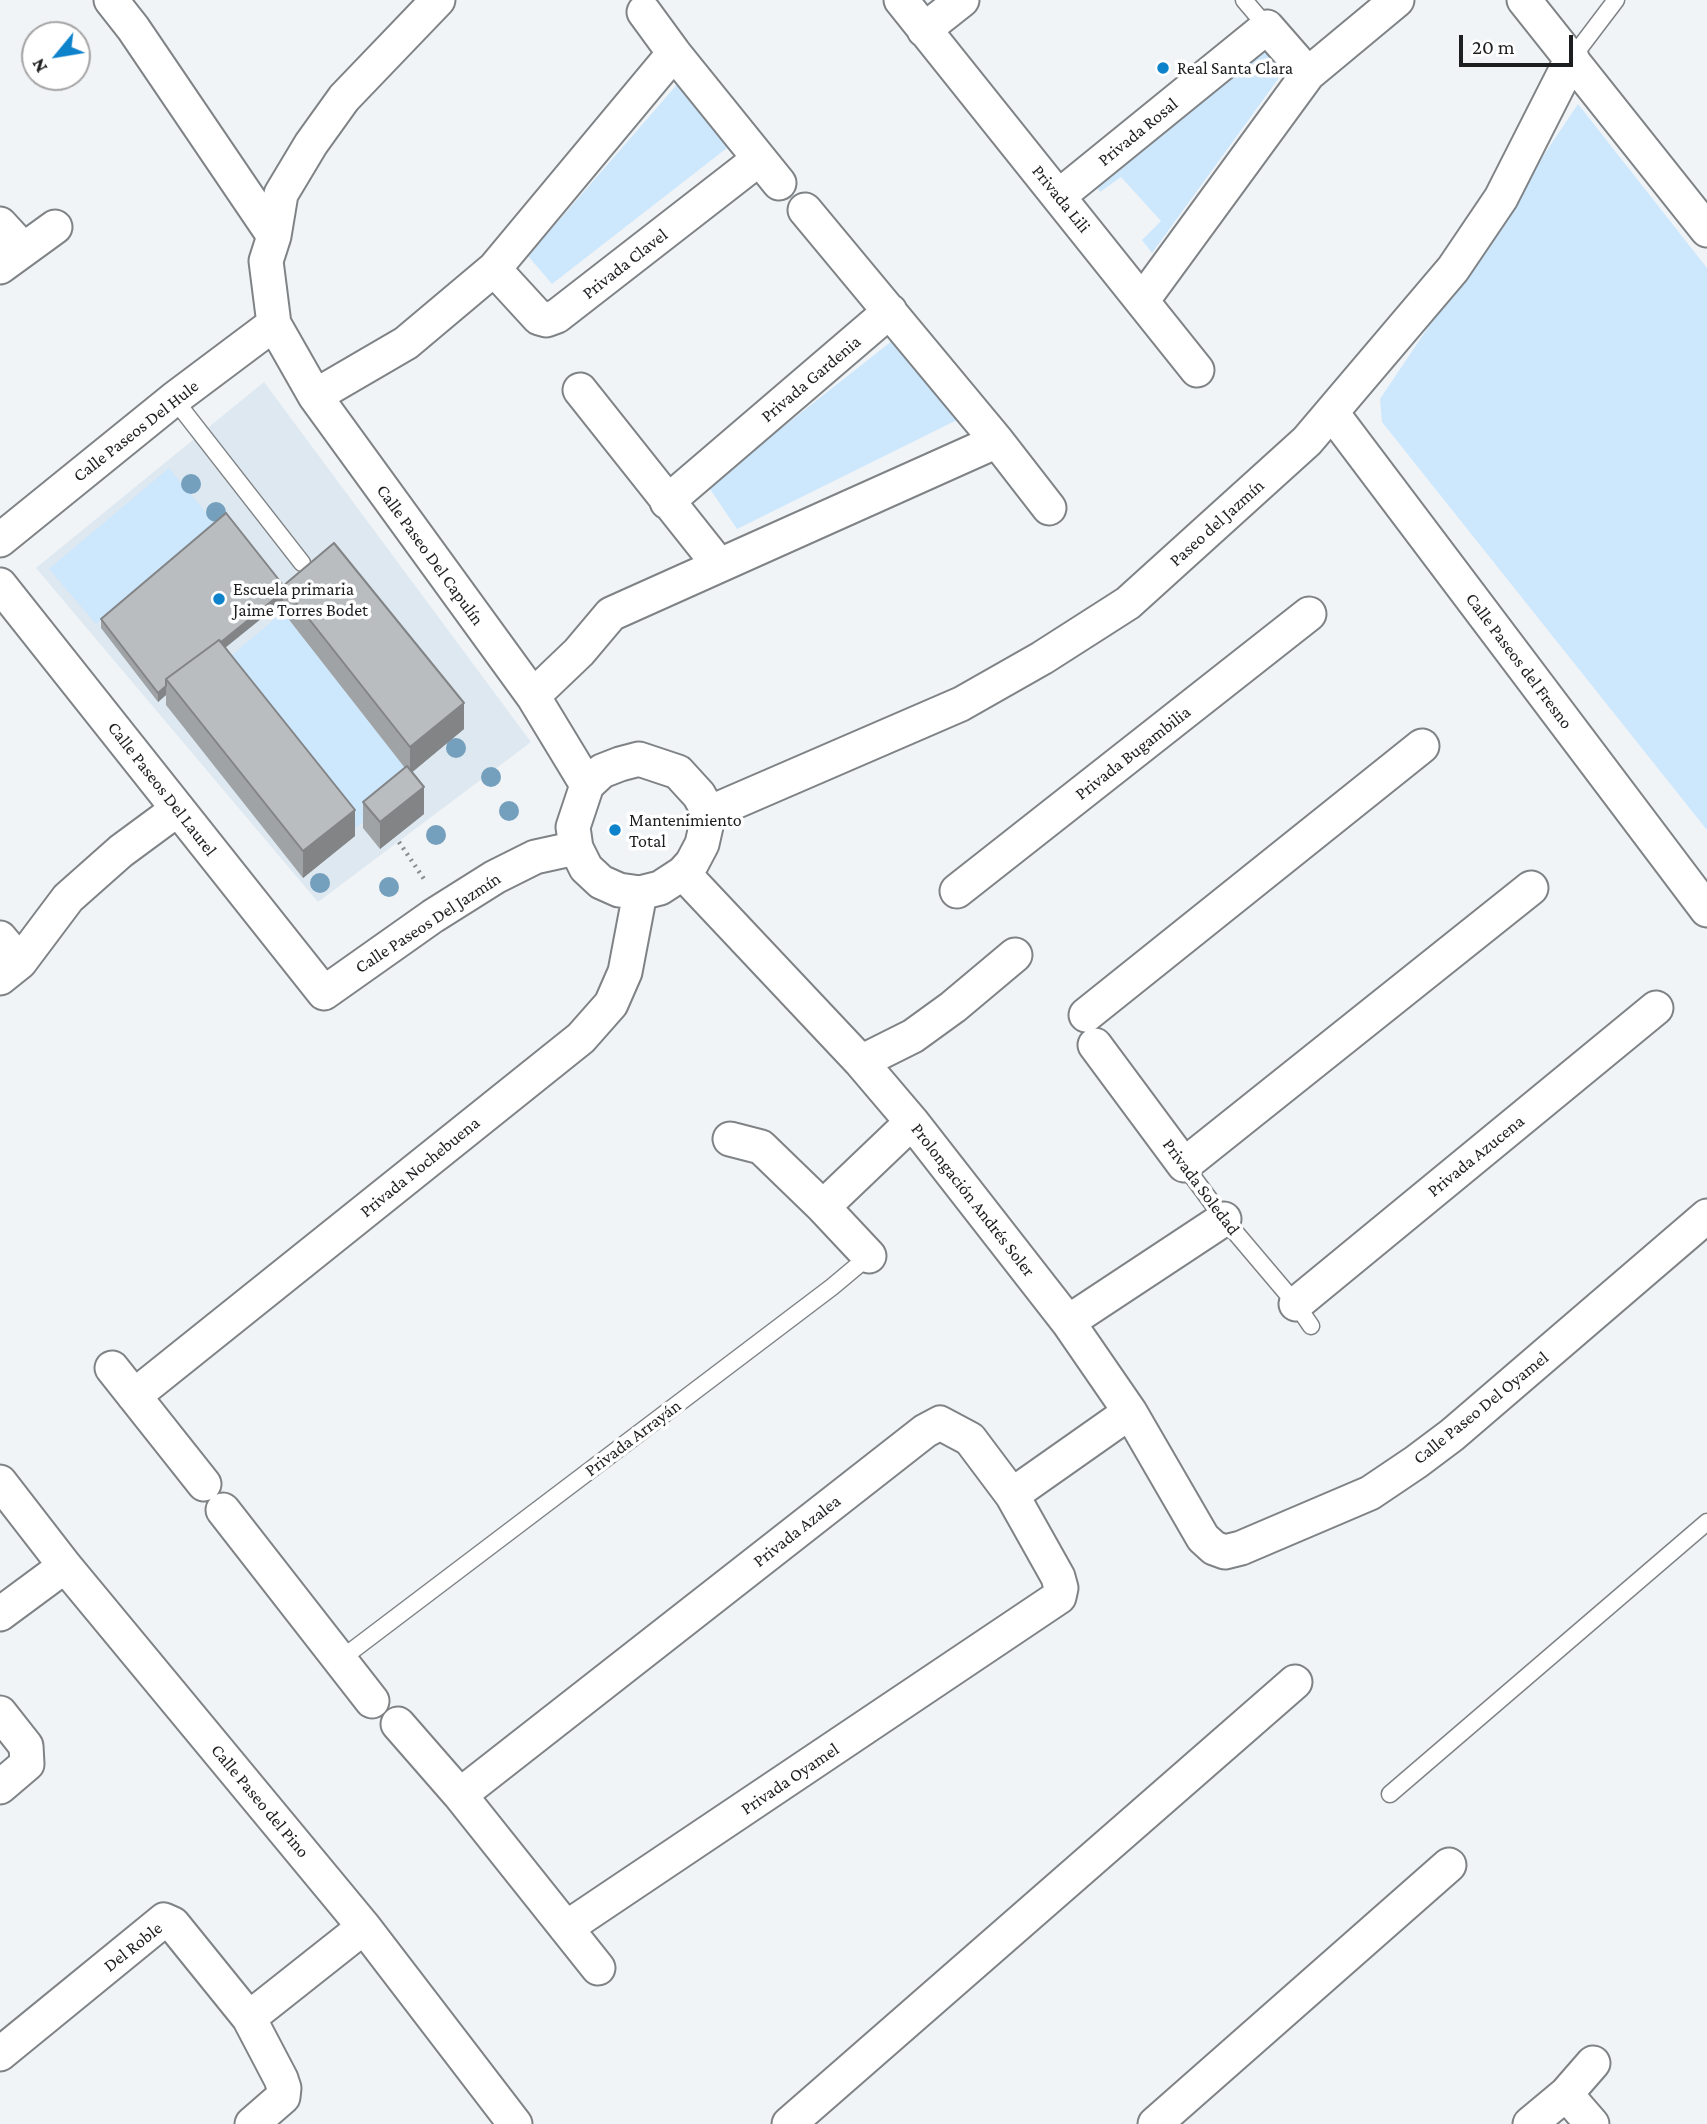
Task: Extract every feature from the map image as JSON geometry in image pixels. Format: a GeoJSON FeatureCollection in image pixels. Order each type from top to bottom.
{"type":"FeatureCollection","features":[{"type":"Feature","properties":{"kind":"street"},"geometry":{"type":"LineString","coordinates":[[111,0],[133,28],[274,236]]}},
{"type":"Feature","properties":{"kind":"street"},"geometry":{"type":"LineString","coordinates":[[274,324],[266,261],[274,236],[281,194],[311,144],[344,98],[438,0]]}},
{"type":"Feature","properties":{"kind":"street","name":"Privada Lili"},"geometry":{"type":"LineString","coordinates":[[901,0],[1197,370]]}},
{"type":"Feature","properties":{"kind":"street"},"geometry":{"type":"LineString","coordinates":[[924,30],[962,0]]}},
{"type":"Feature","properties":{"kind":"street"},"geometry":{"type":"LineString","coordinates":[[1142,300],[1308,74],[1398,0]]}},
{"type":"Feature","properties":{"kind":"street"},"geometry":{"type":"LineString","coordinates":[[1524,0],[1702,215]]}},
{"type":"Feature","properties":{"kind":"street","name":"Privada Clavel"},"geometry":{"type":"LineString","coordinates":[[494,269],[539,318],[546,320],[557,316],[769,171],[674,54],[644,12]]}},
{"type":"Feature","properties":{"kind":"street"},"geometry":{"type":"LineString","coordinates":[[1267,27],[1308,74]]}},
{"type":"Feature","properties":{"kind":"street","name":"Privada Rosal"},"geometry":{"type":"LineString","coordinates":[[1059,196],[1267,27]]}},
{"type":"Feature","properties":{"kind":"street"},"geometry":{"type":"LineString","coordinates":[[315,396],[406,342],[494,269],[674,54]]}},
{"type":"Feature","properties":{"kind":"street","name":"Paseo del Jazmín"},"geometry":{"type":"LineString","coordinates":[[709,813],[961,704],[1042,658],[1128,603],[1307,441],[1453,269],[1501,198],[1572,58]]}},
{"type":"Feature","properties":{"kind":"street"},"geometry":{"type":"LineString","coordinates":[[805,210],[997,441],[1049,508]]}},
{"type":"Feature","properties":{"kind":"street"},"geometry":{"type":"LineString","coordinates":[[0,224],[11,258],[55,227]]}},
{"type":"Feature","properties":{"kind":"street","name":"Privada Gardenia"},"geometry":{"type":"LineString","coordinates":[[667,502],[890,311]]}},
{"type":"Feature","properties":{"kind":"street","name":"Calle Paseo Del Capulín"},"geometry":{"type":"LineString","coordinates":[[274,324],[315,396],[533,696],[586,786]]}},
{"type":"Feature","properties":{"kind":"street","name":"Calle Paseos Del Hule"},"geometry":{"type":"LineString","coordinates":[[0,540],[174,399],[274,324]]}},
{"type":"Feature","properties":{"kind":"street"},"geometry":{"type":"LineString","coordinates":[[580,390],[719,565]]}},
{"type":"Feature","properties":{"kind":"street","name":"Calle Paseos del Fresno"},"geometry":{"type":"LineString","coordinates":[[1332,412],[1707,910]]}},
{"type":"Feature","properties":{"kind":"street"},"geometry":{"type":"LineString","coordinates":[[533,696],[579,652],[611,614],[997,441]]}},
{"type":"Feature","properties":{"kind":"street","name":"Calle Paseos Del Laurel"},"geometry":{"type":"LineString","coordinates":[[0,585],[324,993]]}},
{"type":"Feature","properties":{"kind":"street","name":"Privada Bugambilia"},"geometry":{"type":"LineString","coordinates":[[957,891],[1309,614]]}},
{"type":"Feature","properties":{"kind":"street","name":"Privada Soledad"},"geometry":{"type":"LineString","coordinates":[[1184,1165],[1090,1030],[1422,746]]}},
{"type":"Feature","properties":{"kind":"street"},"geometry":{"type":"LineString","coordinates":[[639,759],[678,772],[699,795],[709,813],[702,844],[692,863],[683,873],[660,888],[640,893],[619,890],[601,882],[586,868],[576,848],[573,827],[586,786],[602,771],[639,759]]}},
{"type":"Feature","properties":{"kind":"street"},"geometry":{"type":"LineString","coordinates":[[7,960],[68,898],[121,852],[178,809]]}},
{"type":"Feature","properties":{"kind":"street","name":"Calle Paseos Del Jazmín"},"geometry":{"type":"LineString","coordinates":[[324,993],[445,908],[495,877],[535,857],[576,848]]}},
{"type":"Feature","properties":{"kind":"street","name":"Prolongación Andrés Soler"},"geometry":{"type":"LineString","coordinates":[[683,873],[861,1062],[912,1122],[1068,1322],[1130,1412],[1203,1538],[1214,1548],[1226,1552]]}},
{"type":"Feature","properties":{"kind":"street"},"geometry":{"type":"LineString","coordinates":[[1184,1165],[1531,888]]}},
{"type":"Feature","properties":{"kind":"street","name":"Privada Nochebuena"},"geometry":{"type":"LineString","coordinates":[[134,1396],[581,1038],[611,1004],[625,972],[640,893]]}},
{"type":"Feature","properties":{"kind":"street"},"geometry":{"type":"LineString","coordinates":[[861,1062],[914,1036],[1015,955]]}},
{"type":"Feature","properties":{"kind":"street","name":"Privada Azucena"},"geometry":{"type":"LineString","coordinates":[[1303,1315],[1657,1008]]}},
{"type":"Feature","properties":{"kind":"street"},"geometry":{"type":"LineString","coordinates":[[822,1207],[912,1122]]}},
{"type":"Feature","properties":{"kind":"street","name":"Privada Arrayán"},"geometry":{"type":"LineString","coordinates":[[730,1139],[761,1147],[869,1256]]}},
{"type":"Feature","properties":{"kind":"street","name":"Calle Paseo Del Oyamel"},"geometry":{"type":"LineString","coordinates":[[1226,1552],[1370,1493],[1416,1462],[1452,1435],[1707,1216]]}},
{"type":"Feature","properties":{"kind":"street"},"geometry":{"type":"LineString","coordinates":[[1068,1322],[1224,1219]]}},
{"type":"Feature","properties":{"kind":"street"},"geometry":{"type":"LineString","coordinates":[[111,1368],[372,1701]]}},
{"type":"Feature","properties":{"kind":"street"},"geometry":{"type":"LineString","coordinates":[[1012,1494],[1130,1412]]}},
{"type":"Feature","properties":{"kind":"street","name":"Privada Azalea"},"geometry":{"type":"LineString","coordinates":[[460,1794],[925,1431],[940,1423],[970,1439],[1012,1494]]}},
{"type":"Feature","properties":{"kind":"street","name":"Calle Paseo del Pino"},"geometry":{"type":"LineString","coordinates":[[0,1482],[65,1566],[364,1927],[515,2124]]}},
{"type":"Feature","properties":{"kind":"street","name":"Privada Oyamel"},"geometry":{"type":"LineString","coordinates":[[566,1928],[1052,1604],[1059,1597],[1061,1588],[1058,1577],[1012,1494]]}},
{"type":"Feature","properties":{"kind":"street"},"geometry":{"type":"LineString","coordinates":[[0,1614],[65,1566]]}},
{"type":"Feature","properties":{"kind":"street"},"geometry":{"type":"LineString","coordinates":[[789,2124],[1295,1682]]}},
{"type":"Feature","properties":{"kind":"street"},"geometry":{"type":"LineString","coordinates":[[0,1713],[26,1746],[27,1764],[0,1787]]}},
{"type":"Feature","properties":{"kind":"street"},"geometry":{"type":"LineString","coordinates":[[398,1724],[460,1794],[598,1968]]}},
{"type":"Feature","properties":{"kind":"street"},"geometry":{"type":"LineString","coordinates":[[1156,2124],[1450,1865]]}},
{"type":"Feature","properties":{"kind":"street","name":"Del Roble"},"geometry":{"type":"LineString","coordinates":[[0,2054],[164,1920],[173,1924],[249,2018],[284,2088],[283,2096],[276,2104],[252,2124]]}},
{"type":"Feature","properties":{"kind":"street"},"geometry":{"type":"LineString","coordinates":[[249,2018],[364,1927]]}},
{"type":"Feature","properties":{"kind":"street"},"geometry":{"type":"LineString","coordinates":[[1530,2124],[1566,2094],[1593,2063]]}},
{"type":"Feature","properties":{"kind":"street"},"geometry":{"type":"LineString","coordinates":[[1566,2094],[1592,2124]]}},
{"type":"Feature","properties":{"kind":"lane"},"geometry":{"type":"LineString","coordinates":[[1244,0],[1267,27]]}},
{"type":"Feature","properties":{"kind":"lane"},"geometry":{"type":"LineString","coordinates":[[1572,58],[1616,0]]}},
{"type":"Feature","properties":{"kind":"lane"},"geometry":{"type":"LineString","coordinates":[[174,399],[302,563]]}},
{"type":"Feature","properties":{"kind":"lane","name":"Privada Soledad"},"geometry":{"type":"LineString","coordinates":[[1184,1165],[1224,1219],[1303,1315]]}},
{"type":"Feature","properties":{"kind":"lane","name":"Privada Arrayán"},"geometry":{"type":"LineString","coordinates":[[341,1659],[832,1287],[869,1256]]}},
{"type":"Feature","properties":{"kind":"lane"},"geometry":{"type":"LineString","coordinates":[[1390,1794],[1707,1522]]}},
{"type":"Feature","properties":{"kind":"path"},"geometry":{"type":"LineString","coordinates":[[399,842],[445,908]]}},
{"type":"Feature","properties":{"kind":"shaded area"},"geometry":{"type":"Polygon","coordinates":[[[1262,36],[1289,64],[1152,253],[1142,240],[1161,221],[1121,177],[1100,192],[1093,180],[1262,36]]]}},
{"type":"Feature","properties":{"kind":"shaded area"},"geometry":{"type":"Polygon","coordinates":[[[687,73],[736,141],[552,284],[528,256],[687,73]]]}},
{"type":"Feature","properties":{"kind":"shaded area"},"geometry":{"type":"Polygon","coordinates":[[[1578,104],[1707,268],[1707,830],[1382,422],[1380,399],[1578,104]]]}},
{"type":"Feature","properties":{"kind":"shaded area"},"geometry":{"type":"Polygon","coordinates":[[[897,337],[963,417],[737,529],[708,486],[897,337]]]}},
{"type":"Feature","properties":{"kind":"shaded area","name":"Escuela primaria Jaime Torres Bodet"},"geometry":{"type":"Polygon","coordinates":[[[264,382],[531,742],[318,902],[36,568],[264,382]]]}},
{"type":"Feature","properties":{"kind":"shaded area"},"geometry":{"type":"Polygon","coordinates":[[[169,468],[215,524],[96,624],[49,569],[169,468]]]}},
{"type":"Feature","properties":{"kind":"shaded area"},"geometry":{"type":"Polygon","coordinates":[[[283,612],[416,782],[351,831],[219,666],[283,612]]]}},
{"type":"Feature","properties":{"kind":"building"},"geometry":{"type":"Polygon","coordinates":[[[226,513],[283,585],[283,592],[221,642],[219,640],[166,679],[166,686],[158,693],[101,619],[226,513]]]}},
{"type":"Feature","properties":{"kind":"building"},"geometry":{"type":"Polygon","coordinates":[[[334,543],[464,703],[410,747],[283,586],[334,543]]]}},
{"type":"Feature","properties":{"kind":"building"},"geometry":{"type":"Polygon","coordinates":[[[219,640],[355,810],[303,851],[166,679],[219,640]]]}},
{"type":"Feature","properties":{"kind":"building"},"geometry":{"type":"Polygon","coordinates":[[[407,766],[424,787],[380,822],[363,802],[407,766]]]}},
{"type":"Feature","properties":{"kind":"place","name":"Real Santa Clara"},"geometry":{"type":"Point","coordinates":[1163,68]}},
{"type":"Feature","properties":{"kind":"place","name":"Escuela primaria Jaime Torres Bodet"},"geometry":{"type":"Point","coordinates":[219,599]}},
{"type":"Feature","properties":{"kind":"place","name":"Mantenimiento Total"},"geometry":{"type":"Point","coordinates":[615,830]}}]}
